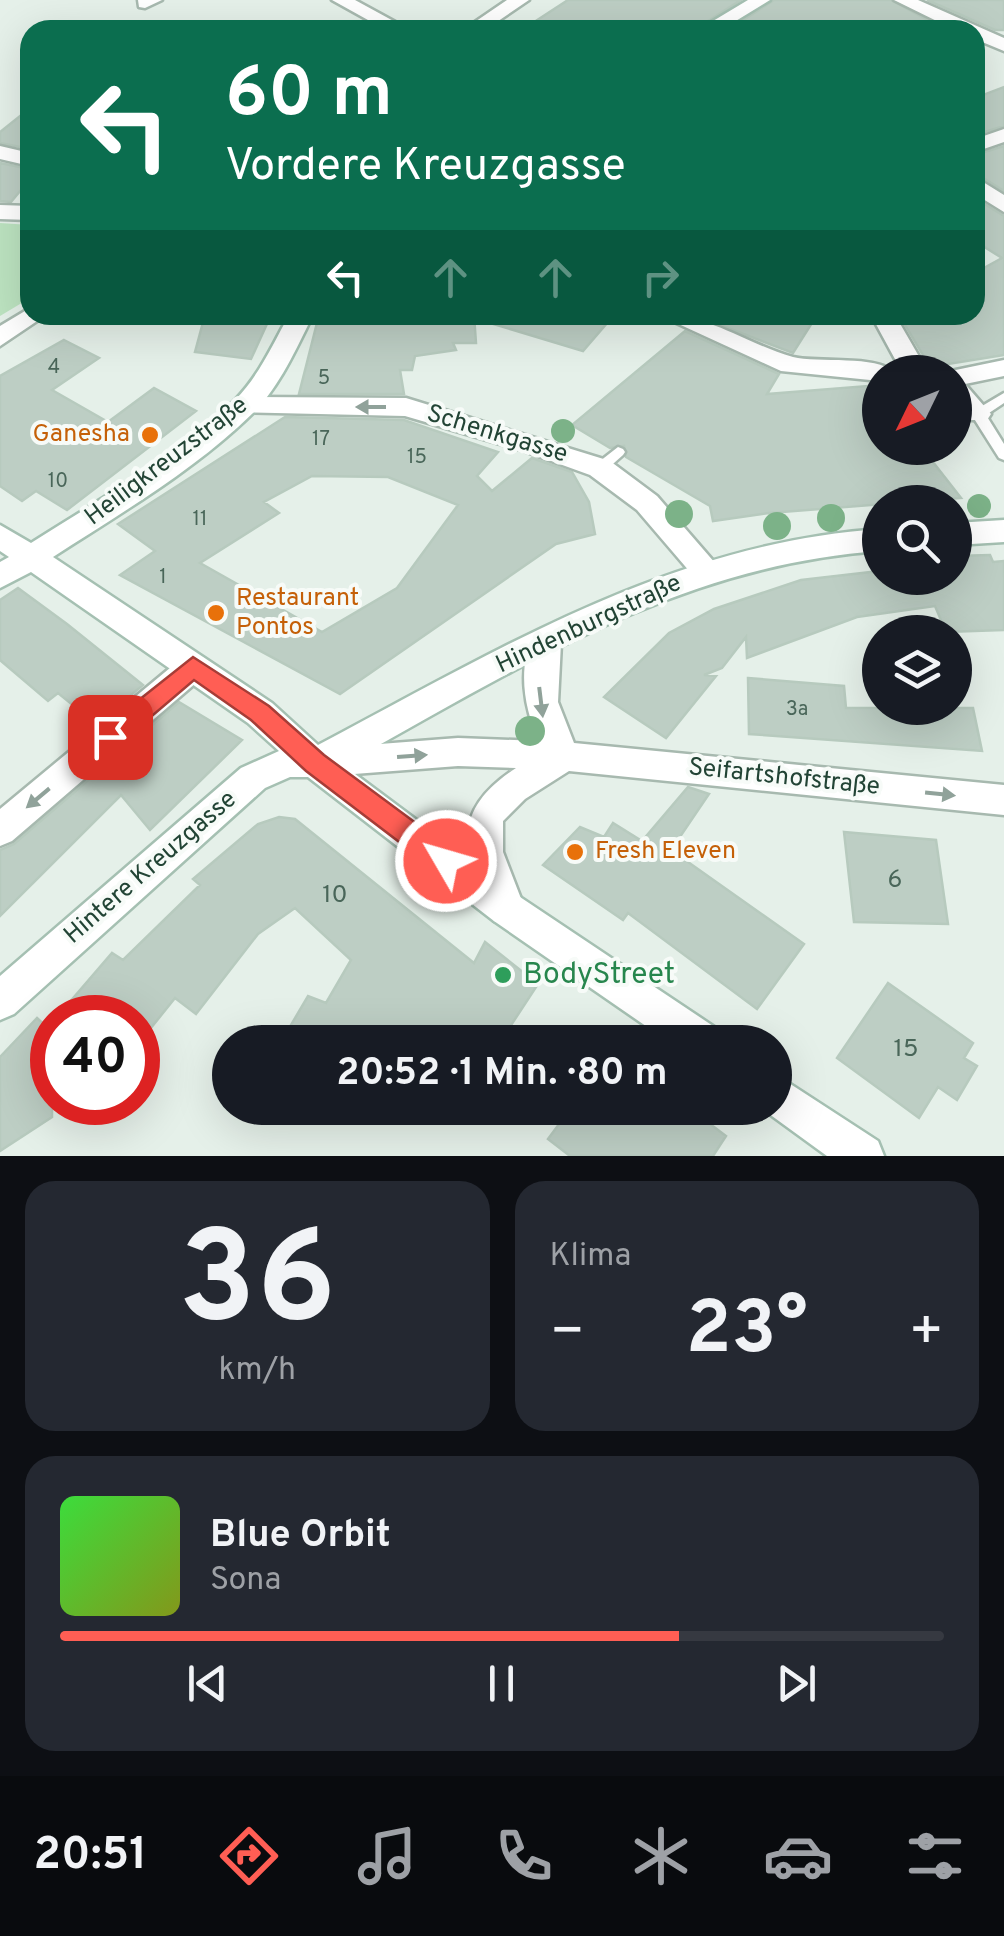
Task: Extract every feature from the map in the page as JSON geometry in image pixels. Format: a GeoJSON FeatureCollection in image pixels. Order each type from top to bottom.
{"type":"FeatureCollection","features":[{"type":"Feature","properties":{"kind":"street"},"geometry":{"type":"LineString","coordinates":[[340,0],[381,20]]}},
{"type":"Feature","properties":{"kind":"street"},"geometry":{"type":"LineString","coordinates":[[488,20],[520,0]]}},
{"type":"Feature","properties":{"kind":"street"},"geometry":{"type":"LineString","coordinates":[[725,20],[761,0]]}},
{"type":"Feature","properties":{"kind":"street"},"geometry":{"type":"LineString","coordinates":[[912,4],[948,20]]}},
{"type":"Feature","properties":{"kind":"street","name":"Heiligkreuzstraße"},"geometry":{"type":"LineString","coordinates":[[0,578],[143,486],[244,406],[268,376],[296,325]]}},
{"type":"Feature","properties":{"kind":"street"},"geometry":{"type":"LineString","coordinates":[[695,325],[790,365],[862,371]]}},
{"type":"Feature","properties":{"kind":"street"},"geometry":{"type":"LineString","coordinates":[[889,325],[905,355]]}},
{"type":"Feature","properties":{"kind":"street"},"geometry":{"type":"LineString","coordinates":[[972,375],[1004,368]]}},
{"type":"Feature","properties":{"kind":"street","name":"Schenkgasse"},"geometry":{"type":"LineString","coordinates":[[244,406],[406,407],[608,460],[707,571]]}},
{"type":"Feature","properties":{"kind":"street"},"geometry":{"type":"LineString","coordinates":[[972,533],[1004,531]]}},
{"type":"Feature","properties":{"kind":"street"},"geometry":{"type":"LineString","coordinates":[[0,536],[260,713],[315,763],[508,909],[677,1025]]}},
{"type":"Feature","properties":{"kind":"street","name":"Hindenburgstraße"},"geometry":{"type":"LineString","coordinates":[[315,763],[545,643],[707,571],[756,556],[862,542]]}},
{"type":"Feature","properties":{"kind":"street"},"geometry":{"type":"LineString","coordinates":[[508,909],[482,855],[482,826],[508,791],[564,756],[544,721],[538,680],[545,643]]}},
{"type":"Feature","properties":{"kind":"street"},"geometry":{"type":"LineString","coordinates":[[0,830],[193,667]]}},
{"type":"Feature","properties":{"kind":"street","name":"Seifartshofstraße"},"geometry":{"type":"LineString","coordinates":[[315,763],[458,752],[564,756],[1004,800]]}},
{"type":"Feature","properties":{"kind":"street","name":"Hintere Kreuzgasse"},"geometry":{"type":"LineString","coordinates":[[0,1001],[253,778],[288,763],[315,763]]}},
{"type":"Feature","properties":{"kind":"street"},"geometry":{"type":"LineString","coordinates":[[792,1106],[863,1156]]}},
{"type":"Feature","properties":{"kind":"lane"},"geometry":{"type":"LineString","coordinates":[[972,408],[1004,397]]}},
{"type":"Feature","properties":{"kind":"lane"},"geometry":{"type":"LineString","coordinates":[[972,417],[1004,455]]}},
{"type":"Feature","properties":{"kind":"green space"},"geometry":{"type":"Polygon","coordinates":[[[0,223],[20,224],[20,304],[0,316],[0,223]]]}},
{"type":"Feature","properties":{"kind":"building"},"geometry":{"type":"Polygon","coordinates":[[[568,0],[741,0],[710,20],[537,20],[568,0]]]}},
{"type":"Feature","properties":{"kind":"building"},"geometry":{"type":"Polygon","coordinates":[[[774,0],[891,0],[928,20],[743,20],[774,0]]]}},
{"type":"Feature","properties":{"kind":"building"},"geometry":{"type":"Polygon","coordinates":[[[927,0],[1004,0],[1004,30],[985,26],[985,20],[972,20],[927,0]]]}},
{"type":"Feature","properties":{"kind":"building"},"geometry":{"type":"Polygon","coordinates":[[[1004,87],[1004,126],[985,132],[985,94],[1004,87]]]}},
{"type":"Feature","properties":{"kind":"building"},"geometry":{"type":"Polygon","coordinates":[[[20,116],[20,147],[0,143],[0,132],[20,116]]]}},
{"type":"Feature","properties":{"kind":"building"},"geometry":{"type":"Polygon","coordinates":[[[1004,146],[1004,191],[985,179],[985,152],[1004,146]]]}},
{"type":"Feature","properties":{"kind":"building"},"geometry":{"type":"Polygon","coordinates":[[[0,163],[20,167],[20,191],[11,202],[0,201],[0,163]]]}},
{"type":"Feature","properties":{"kind":"building"},"geometry":{"type":"Polygon","coordinates":[[[985,204],[1004,216],[1004,355],[972,360],[972,355],[923,355],[905,325],[985,325],[985,267],[1002,258],[985,247],[985,204]]]}},
{"type":"Feature","properties":{"kind":"building"},"geometry":{"type":"Polygon","coordinates":[[[202,325],[266,325],[251,359],[195,352],[202,325]]]}},
{"type":"Feature","properties":{"kind":"building"},"geometry":{"type":"Polygon","coordinates":[[[316,325],[475,325],[476,343],[453,343],[456,350],[415,356],[412,370],[400,370],[404,394],[299,394],[316,325]]]}},
{"type":"Feature","properties":{"kind":"building"},"geometry":{"type":"Polygon","coordinates":[[[497,325],[605,325],[583,351],[497,325]]]}},
{"type":"Feature","properties":{"kind":"building"},"geometry":{"type":"Polygon","coordinates":[[[720,325],[811,325],[793,353],[720,325]]]}},
{"type":"Feature","properties":{"kind":"building"},"geometry":{"type":"Polygon","coordinates":[[[685,331],[779,374],[767,394],[862,386],[862,465],[935,465],[951,485],[862,485],[862,506],[713,521],[710,506],[626,457],[624,446],[610,448],[572,425],[685,331]]]}},
{"type":"Feature","properties":{"kind":"building"},"geometry":{"type":"Polygon","coordinates":[[[64,340],[99,358],[52,390],[108,422],[154,388],[196,411],[67,510],[36,491],[22,501],[0,486],[0,376],[64,340]]]}},
{"type":"Feature","properties":{"kind":"building"},"geometry":{"type":"Polygon","coordinates":[[[285,417],[404,420],[498,452],[477,476],[492,491],[532,458],[572,472],[589,502],[595,534],[556,544],[340,694],[120,575],[155,551],[118,524],[285,417]],[[312,476],[264,502],[279,513],[200,563],[322,632],[397,588],[458,505],[388,477],[312,476]]]}},
{"type":"Feature","properties":{"kind":"building"},"geometry":{"type":"Polygon","coordinates":[[[990,555],[993,562],[1004,561],[1004,630],[972,631],[972,615],[939,615],[935,606],[862,615],[747,658],[746,637],[722,668],[704,675],[716,676],[666,738],[604,697],[669,633],[714,609],[801,580],[862,573],[862,595],[972,595],[972,556],[990,555]]]}},
{"type":"Feature","properties":{"kind":"building"},"geometry":{"type":"Polygon","coordinates":[[[18,588],[143,685],[96,724],[58,693],[48,701],[0,660],[0,600],[18,588]]]}},
{"type":"Feature","properties":{"kind":"building"},"geometry":{"type":"Polygon","coordinates":[[[748,678],[844,686],[846,708],[862,708],[862,725],[972,725],[973,708],[982,751],[749,734],[748,678]]]}},
{"type":"Feature","properties":{"kind":"building"},"geometry":{"type":"Polygon","coordinates":[[[179,702],[242,740],[150,830],[121,795],[0,916],[0,850],[14,844],[179,702]]]}},
{"type":"Feature","properties":{"kind":"building"},"geometry":{"type":"Polygon","coordinates":[[[688,787],[709,794],[671,850],[804,944],[757,1009],[628,913],[623,920],[543,865],[580,827],[604,837],[613,823],[642,841],[688,787]]]}},
{"type":"Feature","properties":{"kind":"building"},"geometry":{"type":"Polygon","coordinates":[[[279,817],[295,819],[474,963],[485,942],[538,984],[511,1025],[291,1025],[308,996],[326,1003],[351,960],[295,908],[258,934],[196,1014],[175,998],[160,1017],[160,995],[76,995],[112,953],[123,960],[200,885],[193,879],[258,824],[279,817]]]}},
{"type":"Feature","properties":{"kind":"building"},"geometry":{"type":"Polygon","coordinates":[[[844,832],[936,840],[948,924],[854,922],[844,832]]]}},
{"type":"Feature","properties":{"kind":"building"},"geometry":{"type":"Polygon","coordinates":[[[888,983],[973,1043],[964,1058],[977,1066],[957,1100],[938,1087],[919,1118],[837,1058],[888,983]]]}},
{"type":"Feature","properties":{"kind":"building"},"geometry":{"type":"Polygon","coordinates":[[[30,1025],[30,1125],[40,1125],[0,1151],[0,1057],[30,1025]]]}},
{"type":"Feature","properties":{"kind":"building"},"geometry":{"type":"Polygon","coordinates":[[[558,1125],[711,1125],[726,1136],[713,1156],[570,1156],[548,1139],[558,1125]]]}},
{"type":"Feature","properties":{"kind":"place","name":"Ganesha"},"geometry":{"type":"Point","coordinates":[150,435]}},
{"type":"Feature","properties":{"kind":"place","name":"Restaurant Pontos"},"geometry":{"type":"Point","coordinates":[216,613]}},
{"type":"Feature","properties":{"kind":"place","name":"Fresh Eleven"},"geometry":{"type":"Point","coordinates":[575,852]}},
{"type":"Feature","properties":{"kind":"place","name":"BodyStreet"},"geometry":{"type":"Point","coordinates":[503,975]}},
{"type":"Feature","properties":{"kind":"route"},"geometry":{"type":"LineString","coordinates":[[110,737],[193,667],[260,713],[315,763],[446,861]]}}]}
